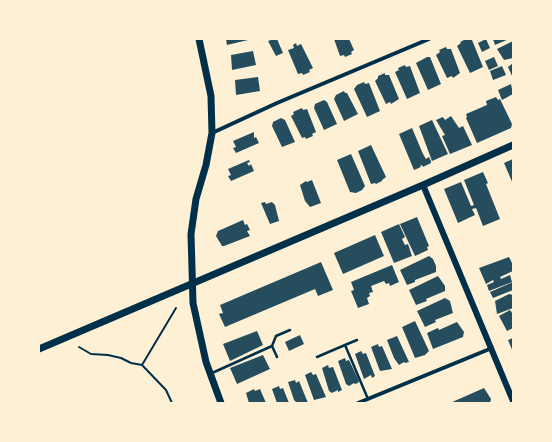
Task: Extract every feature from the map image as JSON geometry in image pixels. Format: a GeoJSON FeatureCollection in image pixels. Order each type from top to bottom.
{"type":"FeatureCollection","features":[{"type":"Feature","properties":{"kind":"main road"},"geometry":{"type":"LineString","coordinates":[[199,39],[211,96],[212,133],[193,218],[191,248],[192,284],[197,328],[210,374],[221,403]]}},
{"type":"Feature","properties":{"kind":"main road"},"geometry":{"type":"LineString","coordinates":[[39,349],[423,185],[513,144]]}},
{"type":"Feature","properties":{"kind":"street"},"geometry":{"type":"LineString","coordinates":[[212,133],[277,103],[429,39]]}},
{"type":"Feature","properties":{"kind":"street"},"geometry":{"type":"LineString","coordinates":[[423,185],[513,400]]}},
{"type":"Feature","properties":{"kind":"street"},"geometry":{"type":"LineString","coordinates":[[358,403],[492,347]]}},
{"type":"Feature","properties":{"kind":"lane"},"geometry":{"type":"LineString","coordinates":[[210,374],[272,346],[276,336],[290,330]]}},
{"type":"Feature","properties":{"kind":"lane"},"geometry":{"type":"LineString","coordinates":[[317,356],[357,340]]}},
{"type":"Feature","properties":{"kind":"lane"},"geometry":{"type":"LineString","coordinates":[[345,345],[368,399]]}},
{"type":"Feature","properties":{"kind":"lane"},"geometry":{"type":"LineString","coordinates":[[272,346],[277,357]]}},
{"type":"Feature","properties":{"kind":"path"},"geometry":{"type":"LineString","coordinates":[[142,365],[176,308]]}},
{"type":"Feature","properties":{"kind":"path"},"geometry":{"type":"LineString","coordinates":[[79,347],[91,354],[108,355],[121,358],[130,364],[142,365],[166,390],[172,403]]}},
{"type":"Feature","properties":{"kind":"building"},"geometry":{"type":"Polygon","coordinates":[[[226,39],[248,39],[248,40],[227,45],[226,39]]]}},
{"type":"Feature","properties":{"kind":"building"},"geometry":{"type":"Polygon","coordinates":[[[277,39],[283,53],[276,56],[268,41],[277,39]]]}},
{"type":"Feature","properties":{"kind":"building"},"geometry":{"type":"Polygon","coordinates":[[[334,39],[349,39],[354,50],[351,52],[352,54],[345,57],[344,55],[340,56],[334,39]]]}},
{"type":"Feature","properties":{"kind":"building"},"geometry":{"type":"Polygon","coordinates":[[[466,39],[472,40],[483,67],[470,73],[457,46],[461,43],[460,42],[466,39]]]}},
{"type":"Feature","properties":{"kind":"building"},"geometry":{"type":"Polygon","coordinates":[[[486,39],[490,48],[482,52],[478,43],[486,39]]]}},
{"type":"Feature","properties":{"kind":"building"},"geometry":{"type":"Polygon","coordinates":[[[493,39],[509,39],[495,45],[493,39]]]}},
{"type":"Feature","properties":{"kind":"building"},"geometry":{"type":"Polygon","coordinates":[[[513,41],[513,58],[504,60],[497,49],[513,41]]]}},
{"type":"Feature","properties":{"kind":"building"},"geometry":{"type":"Polygon","coordinates":[[[296,43],[297,46],[301,44],[313,68],[309,70],[310,72],[303,75],[302,73],[298,74],[288,50],[294,48],[293,45],[296,43]]]}},
{"type":"Feature","properties":{"kind":"building"},"geometry":{"type":"Polygon","coordinates":[[[446,47],[447,49],[451,49],[460,73],[453,78],[452,76],[447,78],[436,55],[440,52],[439,50],[446,47]]]}},
{"type":"Feature","properties":{"kind":"building"},"geometry":{"type":"Polygon","coordinates":[[[253,51],[256,65],[232,70],[231,55],[253,51]]]}},
{"type":"Feature","properties":{"kind":"building"},"geometry":{"type":"Polygon","coordinates":[[[430,57],[441,84],[428,90],[416,63],[430,57]]]}},
{"type":"Feature","properties":{"kind":"building"},"geometry":{"type":"Polygon","coordinates":[[[494,57],[498,66],[489,70],[485,61],[494,57]]]}},
{"type":"Feature","properties":{"kind":"building"},"geometry":{"type":"Polygon","coordinates":[[[513,63],[513,78],[508,67],[513,63]]]}},
{"type":"Feature","properties":{"kind":"building"},"geometry":{"type":"Polygon","coordinates":[[[405,65],[406,67],[410,66],[420,93],[407,99],[395,72],[399,70],[398,68],[405,65]]]}},
{"type":"Feature","properties":{"kind":"building"},"geometry":{"type":"Polygon","coordinates":[[[502,66],[506,75],[493,80],[490,71],[502,66]]]}},
{"type":"Feature","properties":{"kind":"building"},"geometry":{"type":"Polygon","coordinates":[[[385,73],[385,75],[389,75],[399,99],[391,104],[390,102],[386,104],[375,81],[378,76],[385,73]]]}},
{"type":"Feature","properties":{"kind":"building"},"geometry":{"type":"Polygon","coordinates":[[[258,77],[260,91],[236,95],[235,80],[258,77]]]}},
{"type":"Feature","properties":{"kind":"building"},"geometry":{"type":"Polygon","coordinates":[[[364,82],[365,84],[369,83],[380,111],[367,117],[354,89],[357,85],[364,82]]]}},
{"type":"Feature","properties":{"kind":"building"},"geometry":{"type":"Polygon","coordinates":[[[511,84],[513,94],[502,100],[498,90],[511,84]]]}},
{"type":"Feature","properties":{"kind":"building"},"geometry":{"type":"Polygon","coordinates":[[[344,91],[347,93],[358,114],[344,121],[334,99],[336,95],[344,91]]]}},
{"type":"Feature","properties":{"kind":"building"},"geometry":{"type":"Polygon","coordinates":[[[496,97],[498,100],[500,99],[512,124],[511,128],[477,143],[466,118],[466,114],[487,105],[486,101],[496,97]]]}},
{"type":"Feature","properties":{"kind":"building"},"geometry":{"type":"Polygon","coordinates":[[[324,100],[327,102],[337,124],[324,130],[314,108],[315,104],[324,100]]]}},
{"type":"Feature","properties":{"kind":"building"},"geometry":{"type":"Polygon","coordinates":[[[302,108],[303,110],[307,109],[316,132],[312,134],[313,136],[306,139],[305,137],[302,138],[291,116],[294,114],[293,112],[302,108]]]}},
{"type":"Feature","properties":{"kind":"building"},"geometry":{"type":"Polygon","coordinates":[[[451,116],[459,128],[463,126],[472,145],[450,154],[442,136],[445,135],[436,120],[443,117],[445,120],[451,116]]]}},
{"type":"Feature","properties":{"kind":"building"},"geometry":{"type":"Polygon","coordinates":[[[281,118],[285,120],[295,142],[282,147],[272,126],[273,122],[281,118]]]}},
{"type":"Feature","properties":{"kind":"building"},"geometry":{"type":"Polygon","coordinates":[[[432,120],[448,154],[432,161],[419,126],[432,120]]]}},
{"type":"Feature","properties":{"kind":"building"},"geometry":{"type":"Polygon","coordinates":[[[412,128],[423,154],[426,159],[429,157],[431,161],[431,163],[423,167],[422,165],[414,170],[399,134],[412,128]]]}},
{"type":"Feature","properties":{"kind":"building"},"geometry":{"type":"Polygon","coordinates":[[[254,132],[254,138],[256,137],[259,143],[236,153],[233,148],[236,147],[233,141],[254,132]]]}},
{"type":"Feature","properties":{"kind":"building"},"geometry":{"type":"Polygon","coordinates":[[[371,145],[386,177],[376,184],[371,184],[358,151],[371,145]]]}},
{"type":"Feature","properties":{"kind":"building"},"geometry":{"type":"Polygon","coordinates":[[[351,154],[365,186],[362,190],[356,193],[350,192],[337,160],[351,154]]]}},
{"type":"Feature","properties":{"kind":"building"},"geometry":{"type":"Polygon","coordinates":[[[513,159],[513,184],[504,163],[513,159]]]}},
{"type":"Feature","properties":{"kind":"building"},"geometry":{"type":"Polygon","coordinates":[[[249,160],[250,162],[247,163],[249,166],[251,164],[254,171],[231,181],[228,176],[231,175],[228,169],[249,160]]]}},
{"type":"Feature","properties":{"kind":"building"},"geometry":{"type":"Polygon","coordinates":[[[483,172],[488,183],[486,184],[500,219],[483,226],[476,208],[472,209],[475,215],[458,223],[444,189],[461,182],[471,206],[474,205],[464,180],[483,172]]]}},
{"type":"Feature","properties":{"kind":"building"},"geometry":{"type":"Polygon","coordinates":[[[312,180],[321,203],[310,207],[305,201],[300,185],[306,181],[312,180]]]}},
{"type":"Feature","properties":{"kind":"building"},"geometry":{"type":"Polygon","coordinates":[[[265,202],[266,204],[272,202],[275,205],[279,221],[270,224],[261,203],[265,202]]]}},
{"type":"Feature","properties":{"kind":"building"},"geometry":{"type":"Polygon","coordinates":[[[417,217],[429,246],[427,247],[428,250],[415,256],[400,224],[417,217]]]}},
{"type":"Feature","properties":{"kind":"building"},"geometry":{"type":"Polygon","coordinates":[[[243,220],[245,225],[247,224],[250,230],[247,231],[250,236],[222,246],[216,236],[218,231],[243,220]]]}},
{"type":"Feature","properties":{"kind":"building"},"geometry":{"type":"Polygon","coordinates":[[[399,224],[405,237],[402,239],[405,245],[408,244],[412,256],[394,263],[381,232],[399,224]]]}},
{"type":"Feature","properties":{"kind":"building"},"geometry":{"type":"Polygon","coordinates":[[[375,235],[384,256],[343,274],[334,253],[375,235]]]}},
{"type":"Feature","properties":{"kind":"building"},"geometry":{"type":"Polygon","coordinates":[[[429,256],[433,259],[436,266],[436,272],[415,280],[415,282],[407,285],[400,270],[429,256]]]}},
{"type":"Feature","properties":{"kind":"building"},"geometry":{"type":"Polygon","coordinates":[[[509,257],[513,265],[513,271],[500,277],[501,279],[510,275],[512,282],[489,291],[487,285],[494,282],[493,280],[486,284],[479,268],[509,257]]]}},
{"type":"Feature","properties":{"kind":"building"},"geometry":{"type":"Polygon","coordinates":[[[321,262],[333,290],[318,296],[315,289],[225,327],[219,314],[223,313],[220,305],[321,262]]]}},
{"type":"Feature","properties":{"kind":"building"},"geometry":{"type":"Polygon","coordinates":[[[392,265],[399,282],[390,286],[389,283],[386,284],[384,281],[371,286],[373,292],[369,293],[370,296],[367,298],[369,304],[358,308],[351,291],[354,290],[351,282],[392,265]]]}},
{"type":"Feature","properties":{"kind":"building"},"geometry":{"type":"Polygon","coordinates":[[[438,276],[445,286],[445,291],[416,305],[409,290],[438,276]]]}},
{"type":"Feature","properties":{"kind":"building"},"geometry":{"type":"Polygon","coordinates":[[[513,282],[513,290],[493,298],[490,292],[513,282]]]}},
{"type":"Feature","properties":{"kind":"building"},"geometry":{"type":"Polygon","coordinates":[[[509,294],[513,295],[513,308],[497,314],[495,301],[509,294]]]}},
{"type":"Feature","properties":{"kind":"building"},"geometry":{"type":"Polygon","coordinates":[[[445,298],[450,301],[453,313],[435,320],[436,322],[425,327],[417,311],[445,298]]]}},
{"type":"Feature","properties":{"kind":"building"},"geometry":{"type":"Polygon","coordinates":[[[510,310],[513,314],[513,328],[507,331],[499,316],[510,310]]]}},
{"type":"Feature","properties":{"kind":"building"},"geometry":{"type":"Polygon","coordinates":[[[415,321],[429,351],[425,355],[415,358],[402,327],[415,321]]]}},
{"type":"Feature","properties":{"kind":"building"},"geometry":{"type":"Polygon","coordinates":[[[457,322],[464,332],[463,337],[433,349],[427,333],[438,328],[439,330],[457,322]]]}},
{"type":"Feature","properties":{"kind":"building"},"geometry":{"type":"Polygon","coordinates":[[[257,331],[263,345],[230,361],[223,344],[257,331]]]}},
{"type":"Feature","properties":{"kind":"building"},"geometry":{"type":"Polygon","coordinates":[[[300,335],[304,344],[289,351],[285,342],[300,335]]]}},
{"type":"Feature","properties":{"kind":"building"},"geometry":{"type":"Polygon","coordinates":[[[397,336],[409,362],[404,362],[399,365],[394,358],[387,340],[397,336]]]}},
{"type":"Feature","properties":{"kind":"building"},"geometry":{"type":"Polygon","coordinates":[[[513,338],[513,352],[508,340],[513,338]]]}},
{"type":"Feature","properties":{"kind":"building"},"geometry":{"type":"Polygon","coordinates":[[[378,344],[379,347],[382,346],[392,369],[380,371],[371,347],[378,344]]]}},
{"type":"Feature","properties":{"kind":"building"},"geometry":{"type":"Polygon","coordinates":[[[361,351],[363,354],[366,353],[375,376],[372,378],[371,375],[364,379],[355,354],[361,351]]]}},
{"type":"Feature","properties":{"kind":"building"},"geometry":{"type":"Polygon","coordinates":[[[263,355],[270,369],[237,384],[230,368],[263,355]]]}},
{"type":"Feature","properties":{"kind":"building"},"geometry":{"type":"Polygon","coordinates":[[[345,358],[346,361],[349,360],[359,381],[358,383],[354,383],[349,386],[346,384],[338,361],[345,358]]]}},
{"type":"Feature","properties":{"kind":"building"},"geometry":{"type":"Polygon","coordinates":[[[328,365],[329,368],[333,367],[342,390],[338,392],[338,390],[332,393],[329,391],[322,368],[328,365]]]}},
{"type":"Feature","properties":{"kind":"building"},"geometry":{"type":"Polygon","coordinates":[[[311,372],[313,375],[316,374],[326,397],[314,400],[305,375],[311,372]]]}},
{"type":"Feature","properties":{"kind":"building"},"geometry":{"type":"Polygon","coordinates":[[[295,380],[296,383],[299,381],[308,403],[297,403],[294,400],[288,382],[295,380]]]}},
{"type":"Feature","properties":{"kind":"building"},"geometry":{"type":"Polygon","coordinates":[[[279,386],[280,389],[283,388],[289,403],[277,403],[272,389],[279,386]]]}},
{"type":"Feature","properties":{"kind":"building"},"geometry":{"type":"Polygon","coordinates":[[[484,388],[491,399],[490,403],[450,403],[484,388]]]}},
{"type":"Feature","properties":{"kind":"building"},"geometry":{"type":"Polygon","coordinates":[[[254,389],[255,391],[260,389],[266,403],[249,403],[246,393],[254,389]]]}}]}
